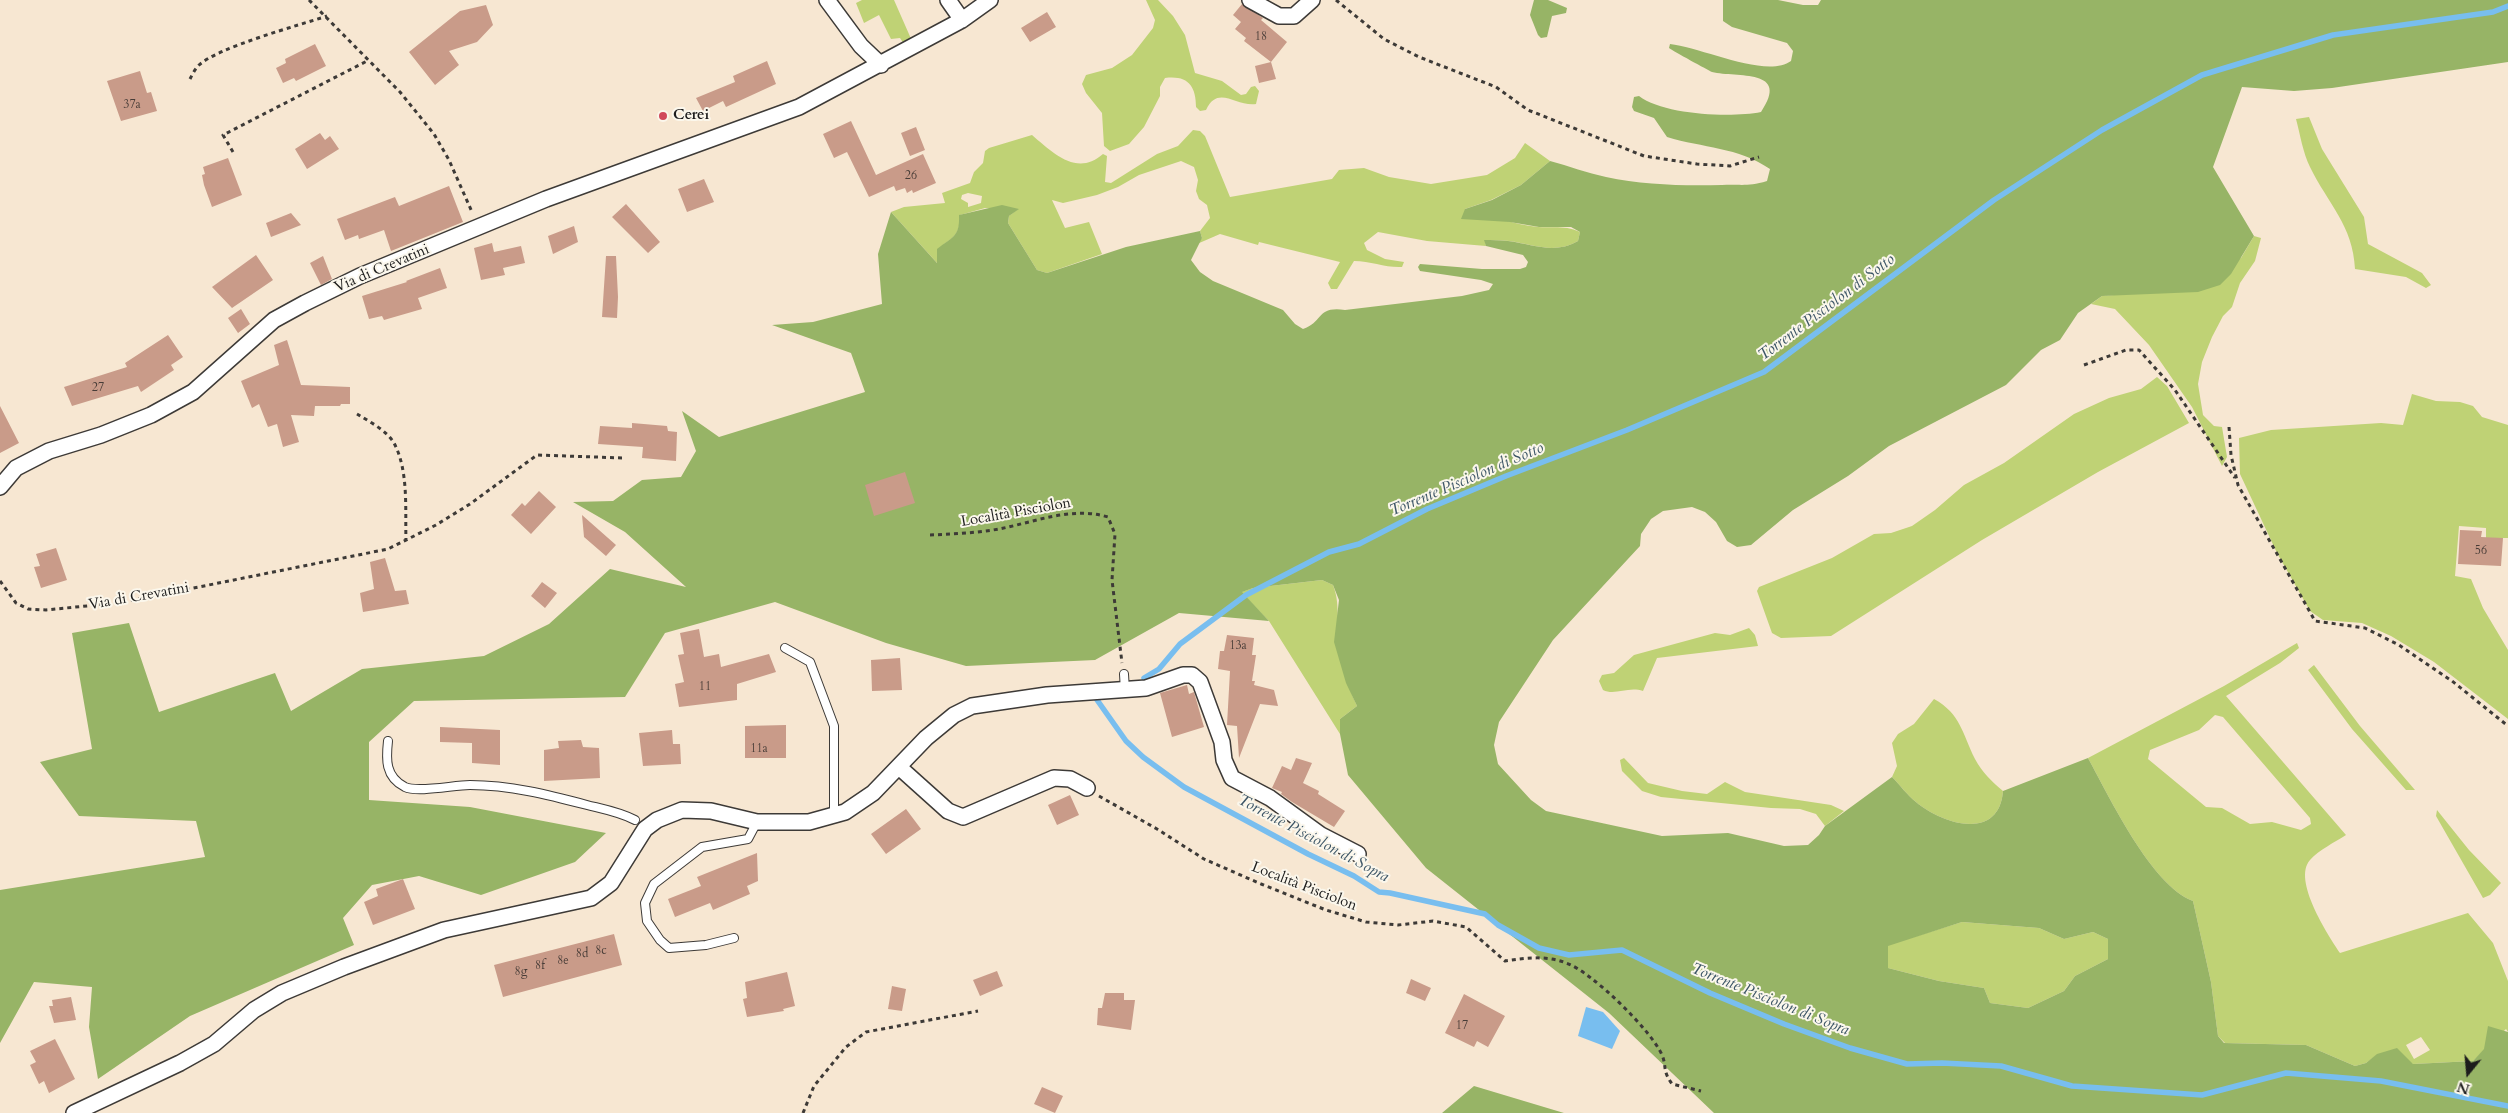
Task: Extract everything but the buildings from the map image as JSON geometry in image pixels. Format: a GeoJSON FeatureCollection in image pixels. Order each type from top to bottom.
{"type":"FeatureCollection","features":[{"type":"Feature","properties":{"kind":"street"},"geometry":{"type":"LineString","coordinates":[[827,0],[861,46],[881,65]]}},
{"type":"Feature","properties":{"kind":"street"},"geometry":{"type":"LineString","coordinates":[[948,0],[962,20]]}},
{"type":"Feature","properties":{"kind":"street","name":"Via di Crevatini"},"geometry":{"type":"LineString","coordinates":[[0,487],[16,468],[49,451],[101,435],[151,415],[193,392],[274,320],[305,303],[360,276],[546,199],[799,107],[881,65],[962,20],[990,0]]}},
{"type":"Feature","properties":{"kind":"street"},"geometry":{"type":"LineString","coordinates":[[1250,0],[1279,16],[1294,16],[1312,0]]}},
{"type":"Feature","properties":{"kind":"street"},"geometry":{"type":"LineString","coordinates":[[74,1113],[180,1063],[214,1044],[254,1010],[282,993],[344,967],[444,930],[591,898],[611,883],[641,825],[682,810],[711,811],[757,822],[809,822],[845,812],[873,792],[900,767],[926,738],[954,715],[972,706],[1046,695],[1125,691],[1146,688],[1183,675],[1192,675],[1200,682],[1222,742],[1224,760],[1232,778],[1270,798],[1321,835],[1358,854]]}},
{"type":"Feature","properties":{"kind":"street"},"geometry":{"type":"LineString","coordinates":[[900,767],[948,811],[963,817],[1054,778],[1070,779],[1087,788]]}},
{"type":"Feature","properties":{"kind":"lane"},"geometry":{"type":"LineString","coordinates":[[785,648],[810,662],[834,726],[834,815]]}},
{"type":"Feature","properties":{"kind":"lane"},"geometry":{"type":"LineString","coordinates":[[1124,674],[1125,691]]}},
{"type":"Feature","properties":{"kind":"lane"},"geometry":{"type":"LineString","coordinates":[[388,741],[386,762],[391,776],[406,787],[435,788],[469,785],[503,787],[548,795],[641,825]]}},
{"type":"Feature","properties":{"kind":"lane"},"geometry":{"type":"LineString","coordinates":[[734,938],[706,945],[669,948],[660,940],[647,921],[645,903],[654,884],[682,861],[702,847],[748,839],[757,822]]}},
{"type":"Feature","properties":{"kind":"path"},"geometry":{"type":"LineString","coordinates":[[310,0],[367,61],[400,92],[434,134],[449,160],[479,228]]}},
{"type":"Feature","properties":{"kind":"path"},"geometry":{"type":"LineString","coordinates":[[1336,0],[1384,39],[1419,57],[1496,87],[1528,110],[1644,156],[1697,164],[1730,166],[1759,157]]}},
{"type":"Feature","properties":{"kind":"path"},"geometry":{"type":"LineString","coordinates":[[190,79],[198,66],[216,56],[256,39],[327,16]]}},
{"type":"Feature","properties":{"kind":"path"},"geometry":{"type":"LineString","coordinates":[[233,152],[223,135],[367,61]]}},
{"type":"Feature","properties":{"kind":"path"},"geometry":{"type":"LineString","coordinates":[[2084,365],[2126,350],[2139,350],[2175,390],[2237,481],[2315,621],[2365,628],[2399,645],[2452,681],[2508,726]]}},
{"type":"Feature","properties":{"kind":"path"},"geometry":{"type":"LineString","coordinates":[[357,414],[377,426],[394,443],[402,465],[406,541]]}},
{"type":"Feature","properties":{"kind":"path"},"geometry":{"type":"LineString","coordinates":[[2230,427],[2231,455],[2237,481]]}},
{"type":"Feature","properties":{"kind":"path","name":"Via di Crevatini"},"geometry":{"type":"LineString","coordinates":[[0,581],[16,603],[28,609],[76,608],[133,600],[388,549],[406,541],[470,504],[537,455],[624,458]]}},
{"type":"Feature","properties":{"kind":"path","name":"Località Pisciolon"},"geometry":{"type":"LineString","coordinates":[[930,535],[998,529],[1069,514],[1093,512],[1108,517],[1115,534],[1112,580],[1124,674]]}},
{"type":"Feature","properties":{"kind":"path","name":"Località Pisciolon"},"geometry":{"type":"LineString","coordinates":[[1087,788],[1204,859],[1326,910],[1366,922],[1398,925],[1433,921],[1466,927],[1506,961],[1534,956],[1567,963],[1598,983],[1640,1024],[1662,1056],[1664,1073],[1672,1084],[1701,1091]]}},
{"type":"Feature","properties":{"kind":"path"},"geometry":{"type":"LineString","coordinates":[[803,1113],[814,1086],[846,1047],[866,1032],[978,1011]]}},
{"type":"Feature","properties":{"kind":"green space"},"geometry":{"type":"Polygon","coordinates":[[[862,0],[894,0],[912,41],[904,44],[900,38],[891,39],[879,15],[864,23],[856,3],[862,0]]]}},
{"type":"Feature","properties":{"kind":"green space"},"geometry":{"type":"Polygon","coordinates":[[[1146,0],[1158,0],[1173,16],[1185,35],[1195,73],[1222,81],[1241,95],[1246,94],[1251,87],[1255,86],[1259,91],[1256,104],[1241,103],[1222,97],[1211,102],[1206,110],[1200,111],[1196,107],[1192,88],[1185,80],[1165,78],[1160,87],[1160,96],[1144,127],[1129,144],[1110,151],[1104,146],[1102,113],[1086,93],[1082,84],[1086,75],[1112,68],[1132,55],[1153,28],[1155,20],[1146,0]]]}},
{"type":"Feature","properties":{"kind":"green space"},"geometry":{"type":"Polygon","coordinates":[[[1534,0],[1548,0],[1567,8],[1566,13],[1552,16],[1547,37],[1541,38],[1538,35],[1530,15],[1534,0]]]}},
{"type":"Feature","properties":{"kind":"green space"},"geometry":{"type":"Polygon","coordinates":[[[1723,0],[1778,0],[1803,5],[1818,5],[1821,0],[2508,0],[2508,62],[2332,88],[2294,91],[2242,87],[2213,167],[2254,236],[2231,274],[2220,285],[2198,292],[2102,296],[2078,313],[2060,340],[2041,350],[2006,385],[1889,446],[1848,476],[1793,510],[1751,545],[1737,547],[1727,541],[1716,522],[1705,512],[1692,507],[1663,511],[1651,519],[1641,534],[1640,546],[1553,640],[1499,722],[1494,745],[1498,764],[1531,800],[1546,811],[1662,836],[1728,833],[1784,846],[1808,845],[1819,835],[1825,826],[1892,777],[1916,802],[1940,817],[1954,822],[1981,823],[1991,817],[1999,807],[2003,791],[2088,758],[2120,817],[2147,859],[2162,878],[2177,892],[2193,901],[2211,982],[2218,1036],[2224,1043],[2306,1045],[2355,1066],[2366,1063],[2377,1054],[2397,1048],[2413,1064],[2473,1061],[2484,1049],[2488,1026],[2508,1032],[2508,1113],[1714,1113],[1609,1013],[1426,868],[1348,775],[1340,734],[1340,719],[1357,706],[1346,683],[1334,642],[1339,600],[1333,585],[1322,580],[1253,588],[1242,592],[1269,621],[1179,613],[1095,660],[966,666],[886,643],[775,602],[665,633],[625,697],[414,701],[369,742],[369,800],[470,807],[606,833],[575,862],[481,895],[419,876],[372,885],[343,918],[354,945],[190,1016],[98,1079],[89,1027],[92,987],[34,982],[0,1043],[0,890],[205,857],[196,821],[79,816],[40,762],[92,749],[72,633],[129,623],[159,712],[275,673],[291,711],[362,669],[484,656],[549,624],[610,569],[686,587],[625,532],[573,502],[613,501],[642,480],[681,477],[696,451],[682,411],[719,437],[865,392],[851,353],[772,325],[813,322],[882,304],[878,254],[891,212],[937,263],[937,249],[954,236],[958,228],[959,215],[1002,205],[1019,209],[1009,216],[1008,223],[1037,270],[1047,273],[1126,247],[1200,231],[1202,238],[1191,260],[1200,272],[1213,281],[1283,310],[1295,324],[1303,329],[1310,326],[1329,310],[1345,310],[1462,296],[1489,290],[1493,284],[1481,280],[1420,271],[1418,267],[1420,264],[1482,269],[1520,269],[1526,267],[1528,262],[1523,255],[1486,246],[1484,240],[1508,241],[1552,248],[1569,245],[1578,241],[1580,232],[1571,227],[1539,227],[1510,222],[1461,219],[1465,209],[1492,200],[1521,185],[1550,161],[1592,174],[1620,180],[1649,183],[1744,185],[1767,181],[1770,169],[1758,162],[1733,152],[1667,137],[1654,118],[1634,111],[1632,107],[1634,97],[1639,96],[1664,107],[1681,111],[1716,115],[1761,112],[1769,98],[1770,88],[1765,82],[1757,78],[1712,72],[1669,48],[1670,44],[1683,46],[1733,60],[1766,66],[1780,66],[1791,61],[1793,51],[1787,43],[1732,27],[1723,21],[1723,0]],[[1962,922],[1888,946],[1888,968],[1939,981],[1984,988],[1990,1003],[2028,1008],[2064,991],[2075,976],[2108,959],[2108,939],[2093,932],[2064,939],[2039,928],[1962,922]]]}},
{"type":"Feature","properties":{"kind":"green space"},"geometry":{"type":"Polygon","coordinates":[[[2309,117],[2322,149],[2364,217],[2368,244],[2422,273],[2431,285],[2426,288],[2406,277],[2355,269],[2350,240],[2345,227],[2310,167],[2304,150],[2296,119],[2309,117]]]}},
{"type":"Feature","properties":{"kind":"green space"},"geometry":{"type":"Polygon","coordinates":[[[1193,130],[1200,131],[1205,136],[1230,197],[1332,179],[1339,170],[1364,168],[1389,177],[1431,184],[1487,175],[1515,158],[1525,143],[1550,161],[1521,185],[1491,200],[1465,209],[1519,224],[1575,230],[1580,232],[1578,241],[1569,245],[1552,248],[1509,241],[1485,240],[1486,246],[1427,241],[1378,232],[1364,243],[1367,250],[1385,259],[1404,262],[1402,267],[1354,261],[1337,289],[1331,289],[1328,283],[1340,262],[1259,242],[1258,245],[1220,234],[1197,244],[1202,238],[1200,231],[1210,218],[1207,205],[1199,199],[1196,191],[1198,180],[1194,167],[1181,161],[1139,175],[1118,187],[1097,195],[1063,203],[1052,200],[1065,228],[1089,222],[1102,254],[1047,273],[1037,270],[1008,223],[1009,216],[1018,209],[985,208],[960,215],[957,232],[944,244],[938,264],[891,212],[904,207],[945,203],[942,193],[970,183],[974,172],[983,163],[985,151],[989,148],[1032,135],[1057,155],[1075,163],[1093,161],[1103,154],[1107,156],[1105,182],[1111,183],[1157,154],[1178,146],[1193,130]],[[968,193],[962,195],[961,199],[968,203],[968,207],[981,203],[982,196],[968,193]]]}},
{"type":"Feature","properties":{"kind":"green space"},"geometry":{"type":"Polygon","coordinates":[[[2254,236],[2261,238],[2255,261],[2240,283],[2232,307],[2223,316],[2212,337],[2202,362],[2198,384],[2203,415],[2214,426],[2222,427],[2227,457],[2222,466],[2192,407],[2149,345],[2115,309],[2091,304],[2102,296],[2138,293],[2241,258],[2254,236]]]}},
{"type":"Feature","properties":{"kind":"green space"},"geometry":{"type":"Polygon","coordinates":[[[2157,377],[2167,386],[2189,423],[2098,472],[1982,540],[1831,636],[1781,638],[1772,633],[1757,591],[1759,587],[1832,558],[1874,534],[1891,533],[1912,526],[1935,510],[1964,485],[2004,463],[2074,414],[2109,398],[2141,389],[2157,377]]]}},
{"type":"Feature","properties":{"kind":"green space"},"geometry":{"type":"Polygon","coordinates":[[[2412,394],[2436,401],[2460,402],[2473,406],[2482,417],[2508,425],[2508,538],[2486,538],[2486,528],[2459,526],[2455,576],[2471,579],[2483,608],[2508,650],[2508,719],[2434,662],[2391,636],[2362,623],[2323,620],[2310,611],[2277,553],[2240,474],[2239,438],[2271,430],[2381,423],[2403,425],[2412,394]]]}},
{"type":"Feature","properties":{"kind":"green space"},"geometry":{"type":"Polygon","coordinates":[[[1322,580],[1333,585],[1335,590],[1343,664],[1357,706],[1340,719],[1340,734],[1269,621],[1241,592],[1253,588],[1322,580]]]}},
{"type":"Feature","properties":{"kind":"green space"},"geometry":{"type":"Polygon","coordinates":[[[1749,628],[1755,635],[1758,646],[1657,658],[1643,691],[1608,692],[1603,690],[1599,681],[1602,675],[1614,673],[1634,655],[1715,633],[1730,635],[1749,628]]]}},
{"type":"Feature","properties":{"kind":"green space"},"geometry":{"type":"Polygon","coordinates":[[[2297,643],[2299,648],[2280,663],[2226,696],[2346,835],[2310,860],[2306,869],[2305,880],[2308,893],[2320,921],[2340,953],[2468,913],[2493,943],[2508,981],[2508,1032],[2506,1029],[2473,1061],[2413,1064],[2377,1055],[2366,1063],[2355,1066],[2306,1045],[2225,1043],[2218,1036],[2211,982],[2193,901],[2177,892],[2162,878],[2147,859],[2120,817],[2088,758],[2224,686],[2297,643]],[[2215,715],[2199,730],[2150,750],[2148,759],[2206,807],[2222,808],[2250,824],[2272,822],[2301,830],[2311,824],[2310,818],[2223,717],[2215,715]],[[2421,1037],[2406,1045],[2414,1059],[2430,1050],[2421,1037]]]}},
{"type":"Feature","properties":{"kind":"green space"},"geometry":{"type":"Polygon","coordinates":[[[2314,665],[2360,726],[2415,790],[2406,790],[2352,729],[2308,670],[2314,665]]]}},
{"type":"Feature","properties":{"kind":"green space"},"geometry":{"type":"Polygon","coordinates":[[[1934,699],[1950,711],[1960,725],[1978,764],[1987,776],[2003,791],[1999,807],[1991,817],[1981,823],[1954,822],[1940,817],[1916,802],[1892,777],[1897,766],[1892,743],[1898,734],[1914,724],[1934,699]]]}},
{"type":"Feature","properties":{"kind":"green space"},"geometry":{"type":"Polygon","coordinates":[[[1624,758],[1648,783],[1682,791],[1707,794],[1725,782],[1745,792],[1831,805],[1844,811],[1825,826],[1816,814],[1800,809],[1661,797],[1642,791],[1622,771],[1620,760],[1624,758]]]}},
{"type":"Feature","properties":{"kind":"green space"},"geometry":{"type":"Polygon","coordinates":[[[2437,810],[2469,850],[2501,883],[2490,895],[2483,898],[2436,816],[2437,810]]]}},
{"type":"Feature","properties":{"kind":"green space"},"geometry":{"type":"Polygon","coordinates":[[[1962,922],[2039,928],[2064,939],[2093,932],[2108,939],[2108,959],[2075,976],[2064,991],[2028,1008],[1990,1003],[1984,988],[1939,981],[1888,968],[1888,945],[1962,922]]]}},
{"type":"Feature","properties":{"kind":"green space"},"geometry":{"type":"Polygon","coordinates":[[[1474,1086],[1564,1113],[1442,1113],[1474,1086]]]}},
{"type":"Feature","properties":{"kind":"water"},"geometry":{"type":"Polygon","coordinates":[[[1586,1007],[1603,1012],[1620,1031],[1612,1049],[1578,1036],[1586,1007]]]}},
{"type":"Feature","properties":{"kind":"waterway","name":"Torrente Pisciolon di Sotto"},"geometry":{"type":"LineString","coordinates":[[1144,678],[1159,669],[1180,644],[1246,595],[1329,552],[1359,544],[1427,509],[1506,476],[1627,430],[1764,372],[1994,200],[2102,130],[2202,75],[2333,35],[2493,12],[2508,6]]}},
{"type":"Feature","properties":{"kind":"waterway","name":"Torrente Pisciolon di Sopra"},"geometry":{"type":"LineString","coordinates":[[1095,697],[1126,741],[1143,757],[1184,787],[1308,854],[1354,876],[1379,892],[1485,914],[1498,925],[1539,948],[1569,955],[1622,950],[1710,993],[1784,1024],[1850,1048],[1907,1064],[1942,1063],[2001,1066],[2072,1086],[2202,1095],[2286,1073],[2381,1081],[2508,1106]]}},
{"type":"Feature","properties":{"kind":"place","name":"Cerei"},"geometry":{"type":"Point","coordinates":[663,116]}}]}
